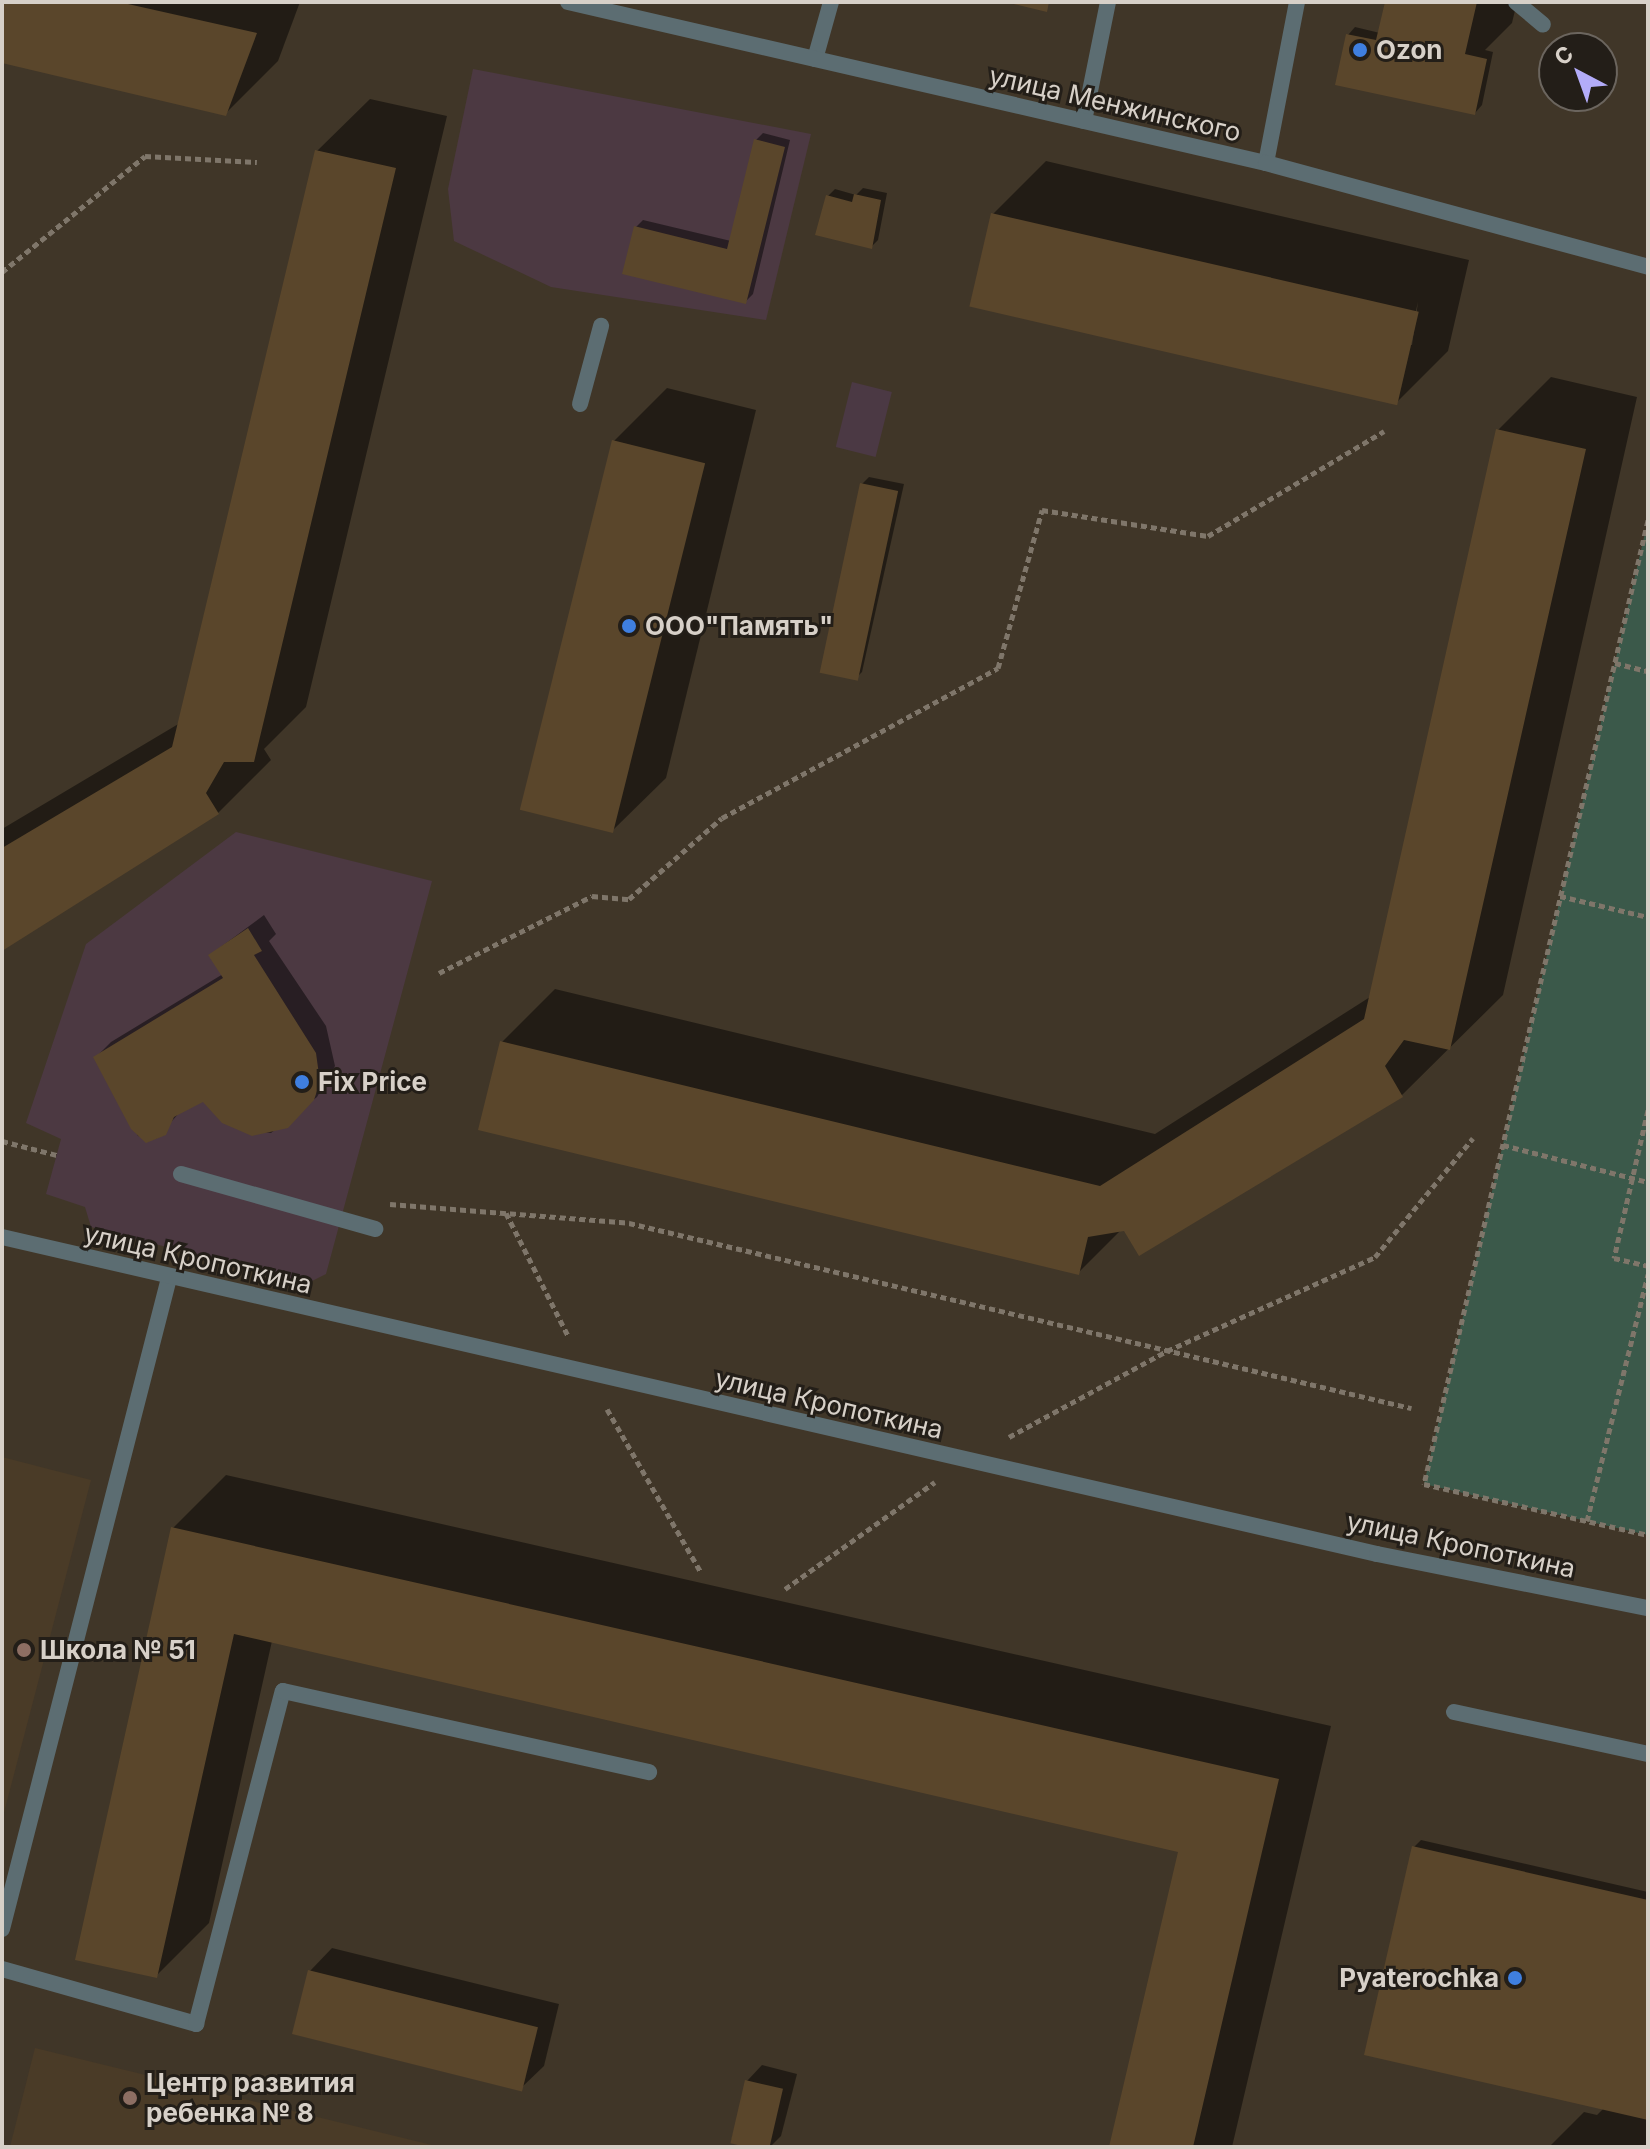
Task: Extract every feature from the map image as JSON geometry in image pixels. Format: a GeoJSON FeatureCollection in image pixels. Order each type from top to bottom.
{"type":"FeatureCollection","features":[{"type":"Feature","properties":{"kind":"street","name":"улица Менжинского"},"geometry":{"type":"LineString","coordinates":[[568,2],[1266,163],[1648,267]]}},
{"type":"Feature","properties":{"kind":"street"},"geometry":{"type":"LineString","coordinates":[[815,59],[831,2]]}},
{"type":"Feature","properties":{"kind":"street"},"geometry":{"type":"LineString","coordinates":[[1084,121],[1108,2]]}},
{"type":"Feature","properties":{"kind":"street"},"geometry":{"type":"LineString","coordinates":[[1266,163],[1297,2]]}},
{"type":"Feature","properties":{"kind":"street"},"geometry":{"type":"LineString","coordinates":[[1516,2],[1543,25]]}},
{"type":"Feature","properties":{"kind":"street"},"geometry":{"type":"LineString","coordinates":[[580,404],[601,326]]}},
{"type":"Feature","properties":{"kind":"street"},"geometry":{"type":"LineString","coordinates":[[181,1174],[375,1229]]}},
{"type":"Feature","properties":{"kind":"street","name":"улица Кропоткина"},"geometry":{"type":"LineString","coordinates":[[2,1237],[169,1278],[1377,1554],[1648,1608]]}},
{"type":"Feature","properties":{"kind":"street"},"geometry":{"type":"LineString","coordinates":[[2,1929],[169,1278]]}},
{"type":"Feature","properties":{"kind":"street"},"geometry":{"type":"LineString","coordinates":[[2,1969],[196,2024],[283,1691],[649,1772]]}},
{"type":"Feature","properties":{"kind":"street"},"geometry":{"type":"LineString","coordinates":[[1454,1712],[1648,1754]]}},
{"type":"Feature","properties":{"kind":"path"},"geometry":{"type":"LineString","coordinates":[[2,272],[145,156],[257,162]]}},
{"type":"Feature","properties":{"kind":"path"},"geometry":{"type":"LineString","coordinates":[[439,973],[592,896],[629,899],[722,818],[998,668],[1042,510],[1208,536],[1384,431]]}},
{"type":"Feature","properties":{"kind":"path"},"geometry":{"type":"LineString","coordinates":[[1648,520],[1424,1484],[1648,1535]]}},
{"type":"Feature","properties":{"kind":"path"},"geometry":{"type":"LineString","coordinates":[[1615,663],[1648,671]]}},
{"type":"Feature","properties":{"kind":"path"},"geometry":{"type":"LineString","coordinates":[[1560,896],[1648,917]]}},
{"type":"Feature","properties":{"kind":"path"},"geometry":{"type":"LineString","coordinates":[[1648,1110],[1614,1258],[1648,1266]]}},
{"type":"Feature","properties":{"kind":"path"},"geometry":{"type":"LineString","coordinates":[[785,1589],[967,1460],[1167,1351],[1375,1257],[1473,1138]]}},
{"type":"Feature","properties":{"kind":"path"},"geometry":{"type":"LineString","coordinates":[[2,1141],[57,1155]]}},
{"type":"Feature","properties":{"kind":"path"},"geometry":{"type":"LineString","coordinates":[[1503,1145],[1648,1182]]}},
{"type":"Feature","properties":{"kind":"path"},"geometry":{"type":"LineString","coordinates":[[381,1203],[629,1223],[1411,1408]]}},
{"type":"Feature","properties":{"kind":"path"},"geometry":{"type":"LineString","coordinates":[[506,1213],[587,1374],[700,1571]]}},
{"type":"Feature","properties":{"kind":"path"},"geometry":{"type":"LineString","coordinates":[[1587,1521],[1648,1274]]}},
{"type":"Feature","properties":{"kind":"shaded area"},"geometry":{"type":"Polygon","coordinates":[[[473,69],[811,134],[766,320],[551,287],[454,241],[448,189],[473,69]]]}},
{"type":"Feature","properties":{"kind":"shaded area"},"geometry":{"type":"Polygon","coordinates":[[[852,382],[892,392],[876,457],[836,447],[852,382]]]}},
{"type":"Feature","properties":{"kind":"shaded area"},"geometry":{"type":"Polygon","coordinates":[[[236,832],[432,881],[326,1274],[306,1284],[91,1227],[85,1207],[46,1194],[61,1139],[26,1123],[86,944],[236,832]]]}},
{"type":"Feature","properties":{"kind":"shaded area","name":"Школа № 51"},"geometry":{"type":"Polygon","coordinates":[[[2,1457],[91,1480],[2,1820],[2,1457]]]}},
{"type":"Feature","properties":{"kind":"shaded area","name":"Центр развития ребенка № 8"},"geometry":{"type":"Polygon","coordinates":[[[35,2048],[440,2147],[10,2147],[35,2048]]]}},
{"type":"Feature","properties":{"kind":"green space"},"geometry":{"type":"Polygon","coordinates":[[[1648,520],[1648,1535],[1424,1484],[1648,520]]]}},
{"type":"Feature","properties":{"kind":"building"},"geometry":{"type":"Polygon","coordinates":[[[2,2],[119,2],[257,33],[226,116],[2,63],[2,2]]]}},
{"type":"Feature","properties":{"kind":"building"},"geometry":{"type":"Polygon","coordinates":[[[1005,2],[1049,2],[1047,12],[1005,2]]]}},
{"type":"Feature","properties":{"kind":"building"},"geometry":{"type":"Polygon","coordinates":[[[1385,2],[1477,2],[1465,54],[1487,59],[1475,115],[1335,85],[1346,34],[1376,40],[1385,2]]]}},
{"type":"Feature","properties":{"kind":"building"},"geometry":{"type":"Polygon","coordinates":[[[754,139],[785,147],[746,304],[622,274],[634,226],[727,249],[754,139]]]}},
{"type":"Feature","properties":{"kind":"building"},"geometry":{"type":"Polygon","coordinates":[[[315,150],[396,168],[254,762],[224,762],[206,793],[219,814],[2,951],[2,848],[172,747],[315,150]]]}},
{"type":"Feature","properties":{"kind":"building"},"geometry":{"type":"Polygon","coordinates":[[[854,194],[881,200],[872,249],[815,235],[826,195],[852,202],[854,194]]]}},
{"type":"Feature","properties":{"kind":"building"},"geometry":{"type":"Polygon","coordinates":[[[991,213],[1419,312],[1397,405],[969,307],[991,213]]]}},
{"type":"Feature","properties":{"kind":"building"},"geometry":{"type":"Polygon","coordinates":[[[1496,429],[1586,449],[1450,1050],[1404,1040],[1385,1066],[1403,1097],[1139,1256],[1124,1231],[1088,1237],[1079,1275],[478,1130],[500,1041],[1100,1186],[1364,1019],[1496,429]]]}},
{"type":"Feature","properties":{"kind":"building"},"geometry":{"type":"Polygon","coordinates":[[[612,440],[705,463],[613,833],[520,810],[612,440]]]}},
{"type":"Feature","properties":{"kind":"building"},"geometry":{"type":"Polygon","coordinates":[[[860,483],[898,491],[858,681],[820,673],[860,483]]]}},
{"type":"Feature","properties":{"kind":"building"},"geometry":{"type":"Polygon","coordinates":[[[248,928],[262,951],[254,955],[316,1053],[320,1082],[314,1100],[288,1128],[252,1136],[222,1123],[203,1102],[174,1117],[166,1135],[146,1143],[131,1129],[93,1057],[223,978],[208,955],[248,928]]]}},
{"type":"Feature","properties":{"kind":"building"},"geometry":{"type":"Polygon","coordinates":[[[171,1527],[1279,1779],[1193,2147],[1109,2147],[1178,1852],[234,1634],[157,1978],[75,1960],[171,1527]]]}},
{"type":"Feature","properties":{"kind":"building","name":"Pyaterochka"},"geometry":{"type":"Polygon","coordinates":[[[1412,1846],[1648,1900],[1648,2120],[1364,2055],[1412,1846]]]}},
{"type":"Feature","properties":{"kind":"building"},"geometry":{"type":"Polygon","coordinates":[[[308,1970],[538,2027],[522,2091],[292,2034],[308,1970]]]}},
{"type":"Feature","properties":{"kind":"building"},"geometry":{"type":"Polygon","coordinates":[[[745,2080],[783,2089],[770,2147],[730,2143],[745,2080]]]}},
{"type":"Feature","properties":{"kind":"place","name":"Ozon"},"geometry":{"type":"Point","coordinates":[1360,50]}},
{"type":"Feature","properties":{"kind":"place","name":"ООО\"Память\""},"geometry":{"type":"Point","coordinates":[629,626]}},
{"type":"Feature","properties":{"kind":"place","name":"Fix Price"},"geometry":{"type":"Point","coordinates":[302,1082]}},
{"type":"Feature","properties":{"kind":"place","name":"Школа № 51"},"geometry":{"type":"Point","coordinates":[24,1650]}},
{"type":"Feature","properties":{"kind":"place","name":"Pyaterochka"},"geometry":{"type":"Point","coordinates":[1515,1978]}},
{"type":"Feature","properties":{"kind":"place","name":"Центр развития ребенка № 8"},"geometry":{"type":"Point","coordinates":[130,2098]}}]}
